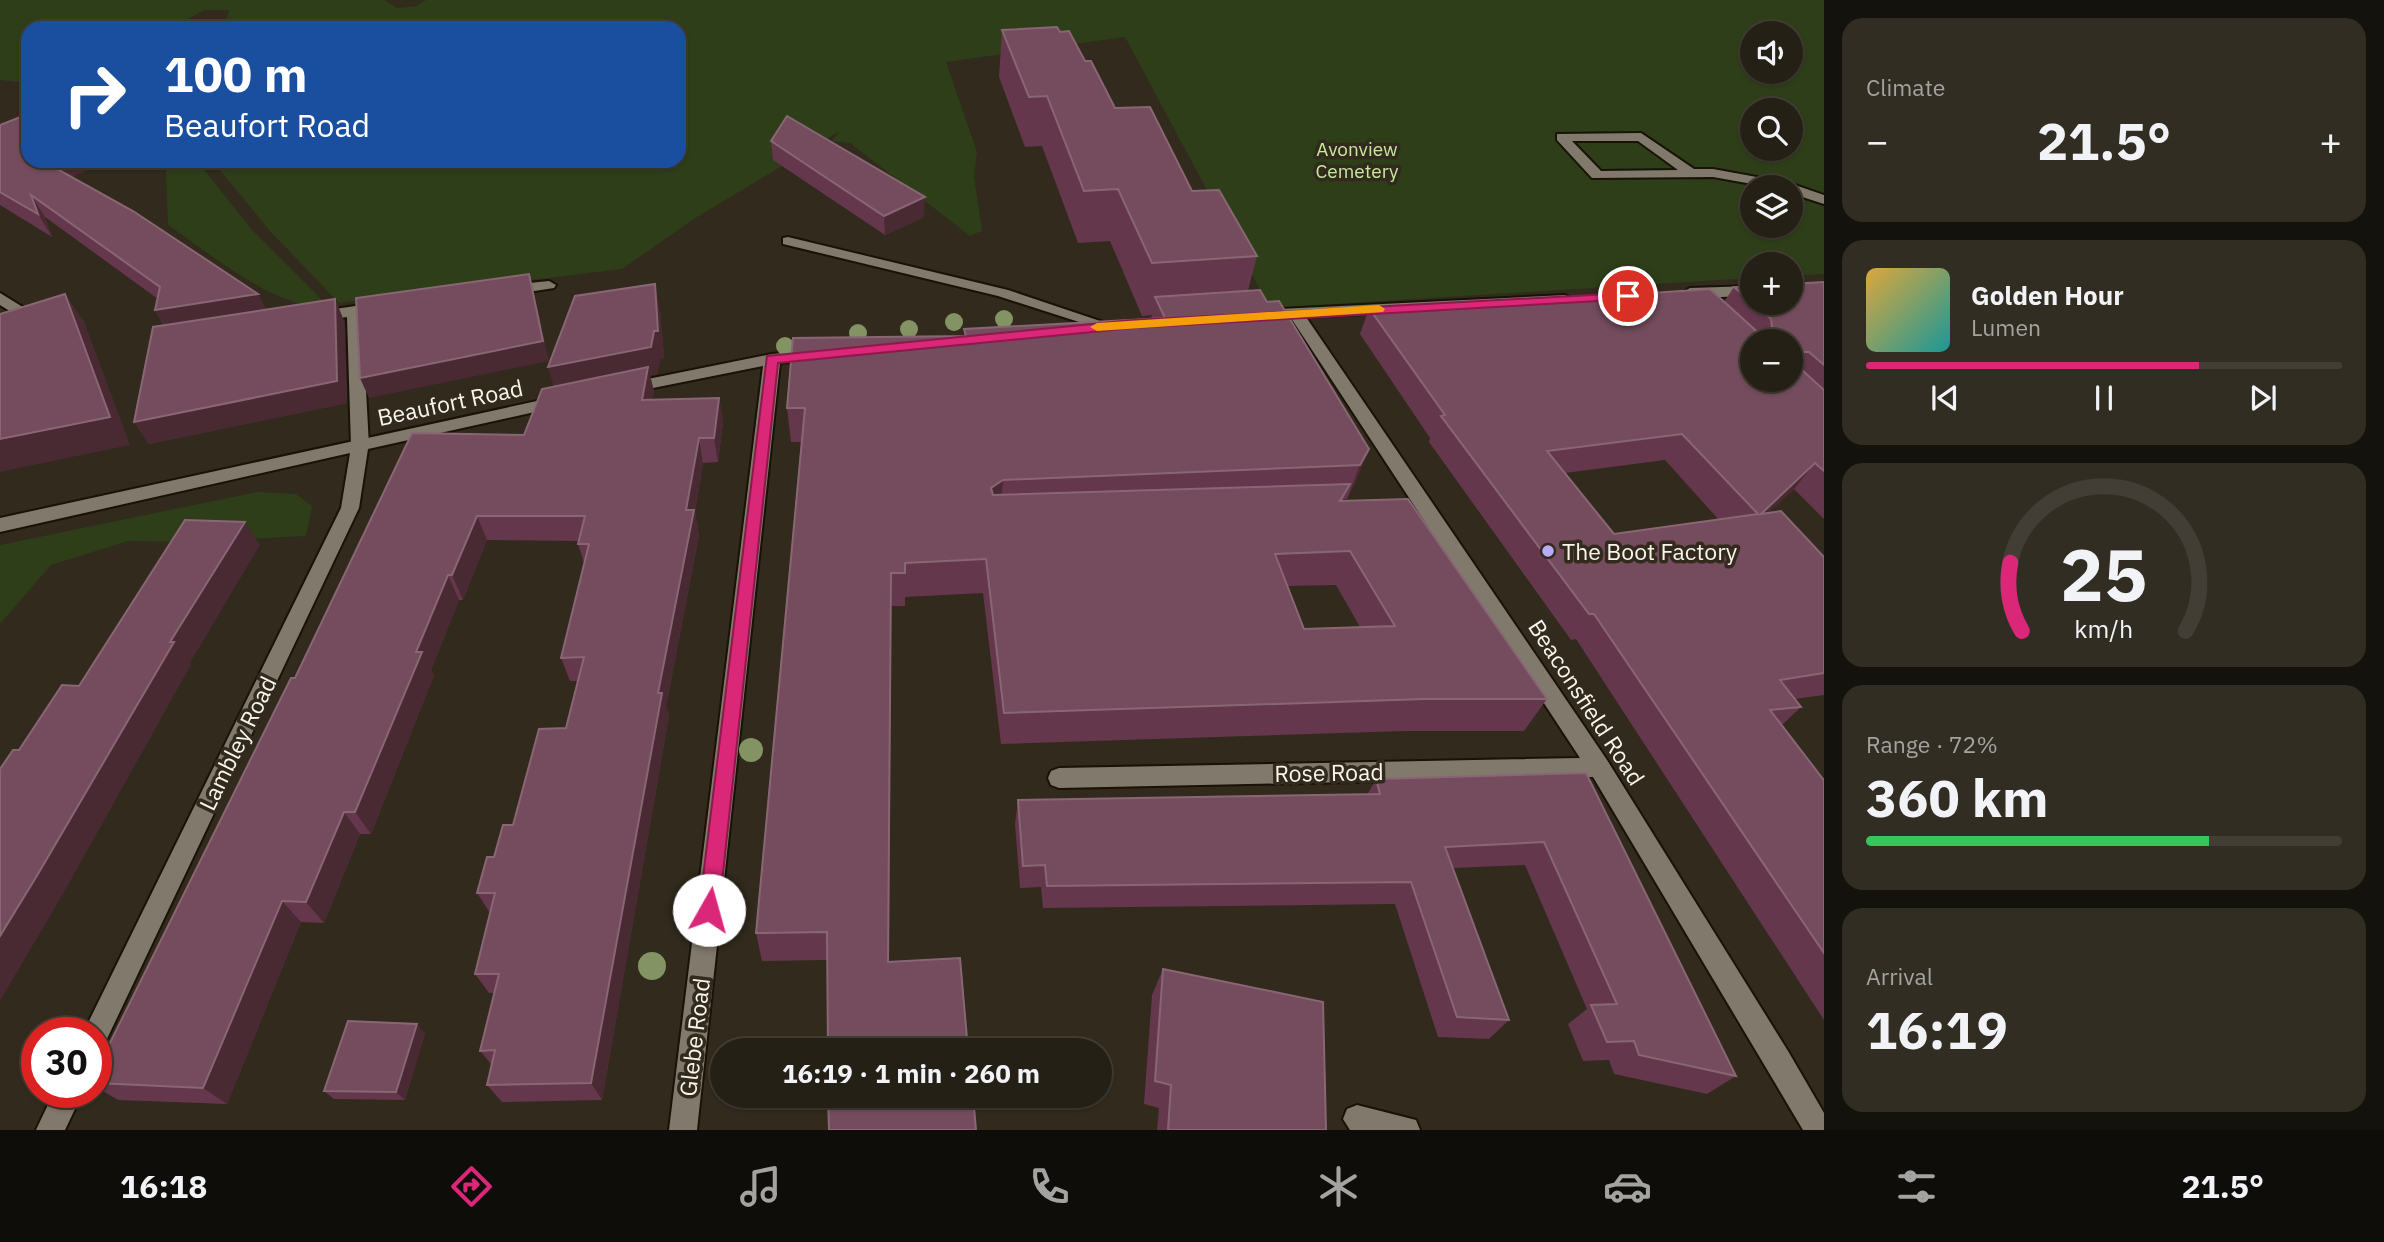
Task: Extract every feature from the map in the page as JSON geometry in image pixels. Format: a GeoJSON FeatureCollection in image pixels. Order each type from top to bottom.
{"type":"FeatureCollection","features":[{"type":"Feature","properties":{"kind":"street"},"geometry":{"type":"LineString","coordinates":[[1691,173],[1641,137],[1561,137],[1597,175],[1713,173],[1740,178]]}},
{"type":"Feature","properties":{"kind":"street"},"geometry":{"type":"LineString","coordinates":[[1803,193],[1824,200]]}},
{"type":"Feature","properties":{"kind":"street"},"geometry":{"type":"LineString","coordinates":[[788,242],[1003,293],[1113,325],[1069,330]]}},
{"type":"Feature","properties":{"kind":"street"},"geometry":{"type":"LineString","coordinates":[[497,292],[549,285]]}},
{"type":"Feature","properties":{"kind":"street"},"geometry":{"type":"LineString","coordinates":[[1703,311],[1677,294],[1740,291]]}},
{"type":"Feature","properties":{"kind":"street"},"geometry":{"type":"LineString","coordinates":[[0,298],[21,313]]}},
{"type":"Feature","properties":{"kind":"street"},"geometry":{"type":"LineString","coordinates":[[1237,317],[1587,298]]}},
{"type":"Feature","properties":{"kind":"street"},"geometry":{"type":"LineString","coordinates":[[301,320],[393,306]]}},
{"type":"Feature","properties":{"kind":"street","name":"Lambley Road"},"geometry":{"type":"LineString","coordinates":[[104,1017],[350,508],[360,446],[354,311]]}},
{"type":"Feature","properties":{"kind":"street","name":"Beaconsfield Road"},"geometry":{"type":"LineString","coordinates":[[1296,313],[1599,766],[1779,1060],[1818,1130]]}},
{"type":"Feature","properties":{"kind":"street"},"geometry":{"type":"LineString","coordinates":[[610,391],[772,359],[827,354]]}},
{"type":"Feature","properties":{"kind":"street","name":"Glebe Road"},"geometry":{"type":"LineString","coordinates":[[683,1130],[772,359]]}},
{"type":"Feature","properties":{"kind":"street","name":"Beaufort Road"},"geometry":{"type":"LineString","coordinates":[[0,525],[583,397]]}},
{"type":"Feature","properties":{"kind":"street"},"geometry":{"type":"LineString","coordinates":[[1398,506],[1425,505]]}},
{"type":"Feature","properties":{"kind":"street","name":"Rose Road"},"geometry":{"type":"LineString","coordinates":[[1059,778],[1599,766]]}},
{"type":"Feature","properties":{"kind":"street"},"geometry":{"type":"LineString","coordinates":[[50,1130],[60,1108]]}},
{"type":"Feature","properties":{"kind":"street"},"geometry":{"type":"LineString","coordinates":[[1357,1119],[1406,1130]]}},
{"type":"Feature","properties":{"kind":"green space","name":"Avonview Cemetery"},"geometry":{"type":"Polygon","coordinates":[[[0,0],[384,0],[397,8],[416,6],[426,0],[1824,0],[1824,274],[1803,275],[1803,252],[1740,252],[1740,279],[1270,308],[1125,37],[946,62],[977,152],[974,177],[982,231],[970,236],[850,143],[832,141],[840,131],[697,217],[622,269],[339,303],[269,230],[218,168],[686,168],[686,21],[224,21],[229,10],[204,10],[184,21],[21,21],[21,82],[0,80],[0,0]]]}},
{"type":"Feature","properties":{"kind":"green space"},"geometry":{"type":"Polygon","coordinates":[[[203,168],[252,230],[327,305],[308,305],[266,290],[244,278],[168,225],[166,170],[203,168]]]}},
{"type":"Feature","properties":{"kind":"green space"},"geometry":{"type":"Polygon","coordinates":[[[257,492],[296,494],[312,506],[306,536],[192,542],[128,541],[51,565],[0,624],[0,545],[257,492]]]}},
{"type":"Feature","properties":{"kind":"building"},"geometry":{"type":"Polygon","coordinates":[[[1057,27],[1060,32],[1069,31],[1085,61],[1091,61],[1115,108],[1150,107],[1192,191],[1219,190],[1257,256],[1152,263],[1118,189],[1084,191],[1047,96],[1029,97],[1002,30],[1057,27]]]}},
{"type":"Feature","properties":{"kind":"building"},"geometry":{"type":"Polygon","coordinates":[[[787,116],[925,197],[884,216],[771,141],[787,116]]]}},
{"type":"Feature","properties":{"kind":"building"},"geometry":{"type":"Polygon","coordinates":[[[21,117],[21,168],[58,168],[133,211],[258,294],[155,310],[160,287],[31,195],[38,214],[0,192],[0,125],[21,117]]]}},
{"type":"Feature","properties":{"kind":"building"},"geometry":{"type":"Polygon","coordinates":[[[529,274],[543,341],[360,378],[356,298],[529,274]]]}},
{"type":"Feature","properties":{"kind":"building"},"geometry":{"type":"Polygon","coordinates":[[[1824,282],[1824,365],[1809,352],[1803,352],[1803,329],[1772,329],[1771,319],[1766,315],[1803,315],[1803,283],[1824,282]]]}},
{"type":"Feature","properties":{"kind":"building"},"geometry":{"type":"Polygon","coordinates":[[[655,284],[658,331],[654,331],[651,347],[548,367],[575,296],[655,284]]]}},
{"type":"Feature","properties":{"kind":"building"},"geometry":{"type":"Polygon","coordinates":[[[1710,289],[1754,329],[1740,329],[1740,392],[1803,392],[1803,371],[1824,390],[1824,471],[1815,463],[1761,514],[1781,511],[1824,557],[1824,673],[1780,680],[1801,707],[1770,710],[1824,779],[1824,953],[1594,614],[1589,614],[1441,416],[1445,415],[1369,308],[1429,303],[1434,308],[1710,289]],[[1682,434],[1547,451],[1614,534],[1758,514],[1682,434]]]}},
{"type":"Feature","properties":{"kind":"building"},"geometry":{"type":"Polygon","coordinates":[[[1260,290],[1267,302],[1279,301],[1369,449],[1360,465],[1003,480],[991,488],[993,495],[1350,484],[1340,501],[1408,499],[1547,699],[1424,699],[1004,713],[986,559],[905,563],[905,573],[891,573],[888,962],[960,958],[967,1038],[828,1038],[827,932],[756,933],[805,408],[787,408],[793,338],[966,336],[964,329],[1165,318],[1155,297],[1260,290]],[[1350,551],[1275,554],[1304,629],[1395,626],[1350,551]]]}},
{"type":"Feature","properties":{"kind":"building"},"geometry":{"type":"Polygon","coordinates":[[[65,294],[110,417],[0,439],[0,314],[65,294]]]}},
{"type":"Feature","properties":{"kind":"building"},"geometry":{"type":"Polygon","coordinates":[[[335,299],[337,381],[134,422],[153,327],[335,299]]]}},
{"type":"Feature","properties":{"kind":"building"},"geometry":{"type":"Polygon","coordinates":[[[648,367],[642,400],[719,398],[714,438],[699,438],[686,510],[694,510],[658,693],[662,693],[591,1083],[487,1085],[495,1050],[480,1051],[499,974],[475,974],[495,893],[477,893],[487,857],[494,857],[503,825],[513,825],[539,729],[566,728],[584,657],[561,658],[589,544],[578,544],[585,516],[477,516],[452,575],[448,575],[416,652],[422,652],[355,812],[344,812],[306,902],[282,901],[203,1088],[112,1084],[112,1039],[291,678],[295,678],[412,433],[524,435],[542,389],[648,367]]]}},
{"type":"Feature","properties":{"kind":"building"},"geometry":{"type":"Polygon","coordinates":[[[185,520],[245,522],[170,642],[174,642],[0,936],[0,769],[13,750],[19,750],[62,685],[79,686],[185,520]]]}},
{"type":"Feature","properties":{"kind":"building"},"geometry":{"type":"Polygon","coordinates":[[[1586,773],[1736,1076],[1639,1055],[1634,1041],[1607,1042],[1591,1005],[1617,1004],[1544,842],[1445,847],[1509,1020],[1457,1017],[1411,882],[1047,886],[1045,865],[1023,866],[1018,800],[1380,794],[1376,779],[1586,773]]]}},
{"type":"Feature","properties":{"kind":"building"},"geometry":{"type":"Polygon","coordinates":[[[1163,969],[1323,1002],[1326,1130],[1168,1130],[1171,1085],[1155,1081],[1163,969]]]}},
{"type":"Feature","properties":{"kind":"building"},"geometry":{"type":"Polygon","coordinates":[[[348,1021],[417,1024],[396,1092],[324,1091],[348,1021]]]}},
{"type":"Feature","properties":{"kind":"building"},"geometry":{"type":"Polygon","coordinates":[[[828,1108],[974,1108],[976,1130],[829,1130],[828,1108]]]}},
{"type":"Feature","properties":{"kind":"slow traffic"},"geometry":{"type":"LineString","coordinates":[[1097,327],[1379,309]]}},
{"type":"Feature","properties":{"kind":"place","name":"The Boot Factory"},"geometry":{"type":"Point","coordinates":[1548,551]}},
{"type":"Feature","properties":{"kind":"route"},"geometry":{"type":"LineString","coordinates":[[709,910],[772,359],[1133,324],[1289,313],[1628,296]]}}]}
